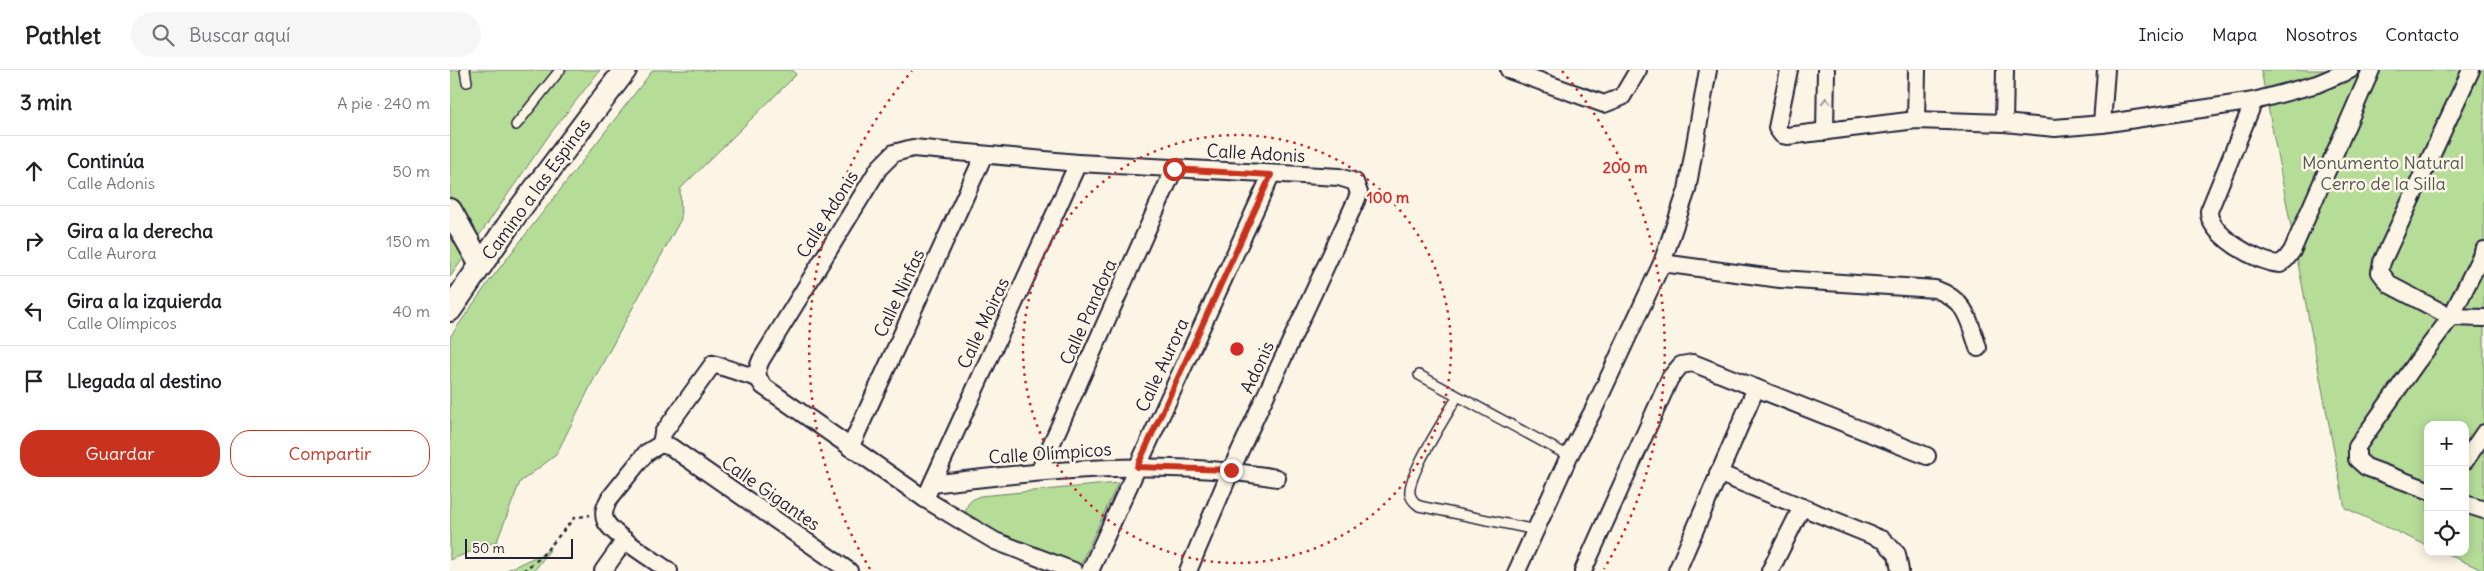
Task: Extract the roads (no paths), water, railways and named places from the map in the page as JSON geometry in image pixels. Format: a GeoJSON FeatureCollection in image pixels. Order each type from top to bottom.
{"type":"FeatureCollection","features":[{"type":"Feature","properties":{"kind":"street","name":"Camino a las Espinas"},"geometry":{"type":"LineString","coordinates":[[450,310],[480,265],[575,134],[625,70]]}},
{"type":"Feature","properties":{"kind":"street"},"geometry":{"type":"LineString","coordinates":[[1508,70],[1535,74],[1604,104],[1622,97],[1638,70]]}},
{"type":"Feature","properties":{"kind":"street"},"geometry":{"type":"LineString","coordinates":[[1517,571],[1569,456],[1594,409],[1662,263],[1687,190],[1708,70]]}},
{"type":"Feature","properties":{"kind":"street"},"geometry":{"type":"LineString","coordinates":[[1789,70],[1777,128],[1782,135],[1787,136],[1916,120],[2004,123],[2055,128],[2102,124],[2254,101],[2316,84],[2350,70]]}},
{"type":"Feature","properties":{"kind":"street"},"geometry":{"type":"LineString","coordinates":[[1826,70],[1826,132]]}},
{"type":"Feature","properties":{"kind":"street"},"geometry":{"type":"LineString","coordinates":[[1916,120],[1917,70]]}},
{"type":"Feature","properties":{"kind":"street"},"geometry":{"type":"LineString","coordinates":[[2004,123],[2005,70]]}},
{"type":"Feature","properties":{"kind":"street"},"geometry":{"type":"LineString","coordinates":[[2102,124],[2106,70]]}},
{"type":"Feature","properties":{"kind":"street"},"geometry":{"type":"LineString","coordinates":[[2254,101],[2209,211],[2209,217],[2218,232],[2237,246],[2263,261],[2280,264],[2292,250],[2371,70]]}},
{"type":"Feature","properties":{"kind":"street"},"geometry":{"type":"LineString","coordinates":[[2471,70],[2380,268],[2382,276],[2390,285],[2451,317],[2484,318]]}},
{"type":"Feature","properties":{"kind":"street","name":"Calle Adonis"},"geometry":{"type":"LineString","coordinates":[[757,378],[756,369],[766,351],[879,168],[894,153],[913,148],[1078,163],[1271,175],[1339,176],[1355,182]]}},
{"type":"Feature","properties":{"kind":"street","name":"Calle Ninfas"},"geometry":{"type":"LineString","coordinates":[[850,448],[984,155]]}},
{"type":"Feature","properties":{"kind":"street","name":"Calle Moiras"},"geometry":{"type":"LineString","coordinates":[[925,499],[1078,163]]}},
{"type":"Feature","properties":{"kind":"street","name":"Calle Pandora"},"geometry":{"type":"LineString","coordinates":[[1039,472],[1174,169]]}},
{"type":"Feature","properties":{"kind":"street","name":"Calle Aurora"},"geometry":{"type":"LineString","coordinates":[[1090,571],[1271,175]]}},
{"type":"Feature","properties":{"kind":"street","name":"Adonis"},"geometry":{"type":"LineString","coordinates":[[1188,571],[1231,470],[1356,201],[1359,193],[1355,182]]}},
{"type":"Feature","properties":{"kind":"street"},"geometry":{"type":"LineString","coordinates":[[450,210],[480,265]]}},
{"type":"Feature","properties":{"kind":"street"},"geometry":{"type":"LineString","coordinates":[[2424,489],[2366,467],[2357,459],[2356,454],[2358,447],[2406,377],[2451,317],[2484,250]]}},
{"type":"Feature","properties":{"kind":"street"},"geometry":{"type":"LineString","coordinates":[[1662,263],[1780,279],[1935,289],[1950,296],[1965,309],[1978,348]]}},
{"type":"Feature","properties":{"kind":"street"},"geometry":{"type":"LineString","coordinates":[[1583,571],[1670,378],[1681,365],[1693,363],[1927,456]]}},
{"type":"Feature","properties":{"kind":"street"},"geometry":{"type":"LineString","coordinates":[[669,571],[625,540],[607,523],[604,515],[605,506],[646,453],[666,446],[663,433],[713,364],[757,378],[763,386],[850,448],[925,499],[995,541],[1074,571]]}},
{"type":"Feature","properties":{"kind":"street"},"geometry":{"type":"LineString","coordinates":[[1676,571],[1756,388]]}},
{"type":"Feature","properties":{"kind":"street"},"geometry":{"type":"LineString","coordinates":[[2469,455],[2484,433]]}},
{"type":"Feature","properties":{"kind":"street","name":"Calle Gigantes"},"geometry":{"type":"LineString","coordinates":[[666,446],[849,571]]}},
{"type":"Feature","properties":{"kind":"street","name":"Calle Olímpicos"},"geometry":{"type":"LineString","coordinates":[[932,484],[1039,472],[1137,467],[1231,470],[1277,478]]}},
{"type":"Feature","properties":{"kind":"street"},"geometry":{"type":"LineString","coordinates":[[1718,473],[1883,540],[1897,554],[1900,571]]}},
{"type":"Feature","properties":{"kind":"street"},"geometry":{"type":"LineString","coordinates":[[2469,505],[2484,510]]}},
{"type":"Feature","properties":{"kind":"street"},"geometry":{"type":"LineString","coordinates":[[1770,571],[1802,507]]}},
{"type":"Feature","properties":{"kind":"street"},"geometry":{"type":"LineString","coordinates":[[603,571],[625,540]]}},
{"type":"Feature","properties":{"kind":"lane"},"geometry":{"type":"LineString","coordinates":[[465,70],[468,82]]}},
{"type":"Feature","properties":{"kind":"lane"},"geometry":{"type":"LineString","coordinates":[[516,125],[560,70]]}},
{"type":"Feature","properties":{"kind":"lane"},"geometry":{"type":"LineString","coordinates":[[1419,375],[1569,456]]}},
{"type":"Feature","properties":{"kind":"lane"},"geometry":{"type":"LineString","coordinates":[[1457,397],[1413,475],[1410,494],[1413,501],[1419,506],[1536,530]]}},
{"type":"Feature","properties":{"kind":"park label","name":"Monumento Natural Cerro de la Silla"},"geometry":{"type":"Point","coordinates":[2383,172]}}]}
